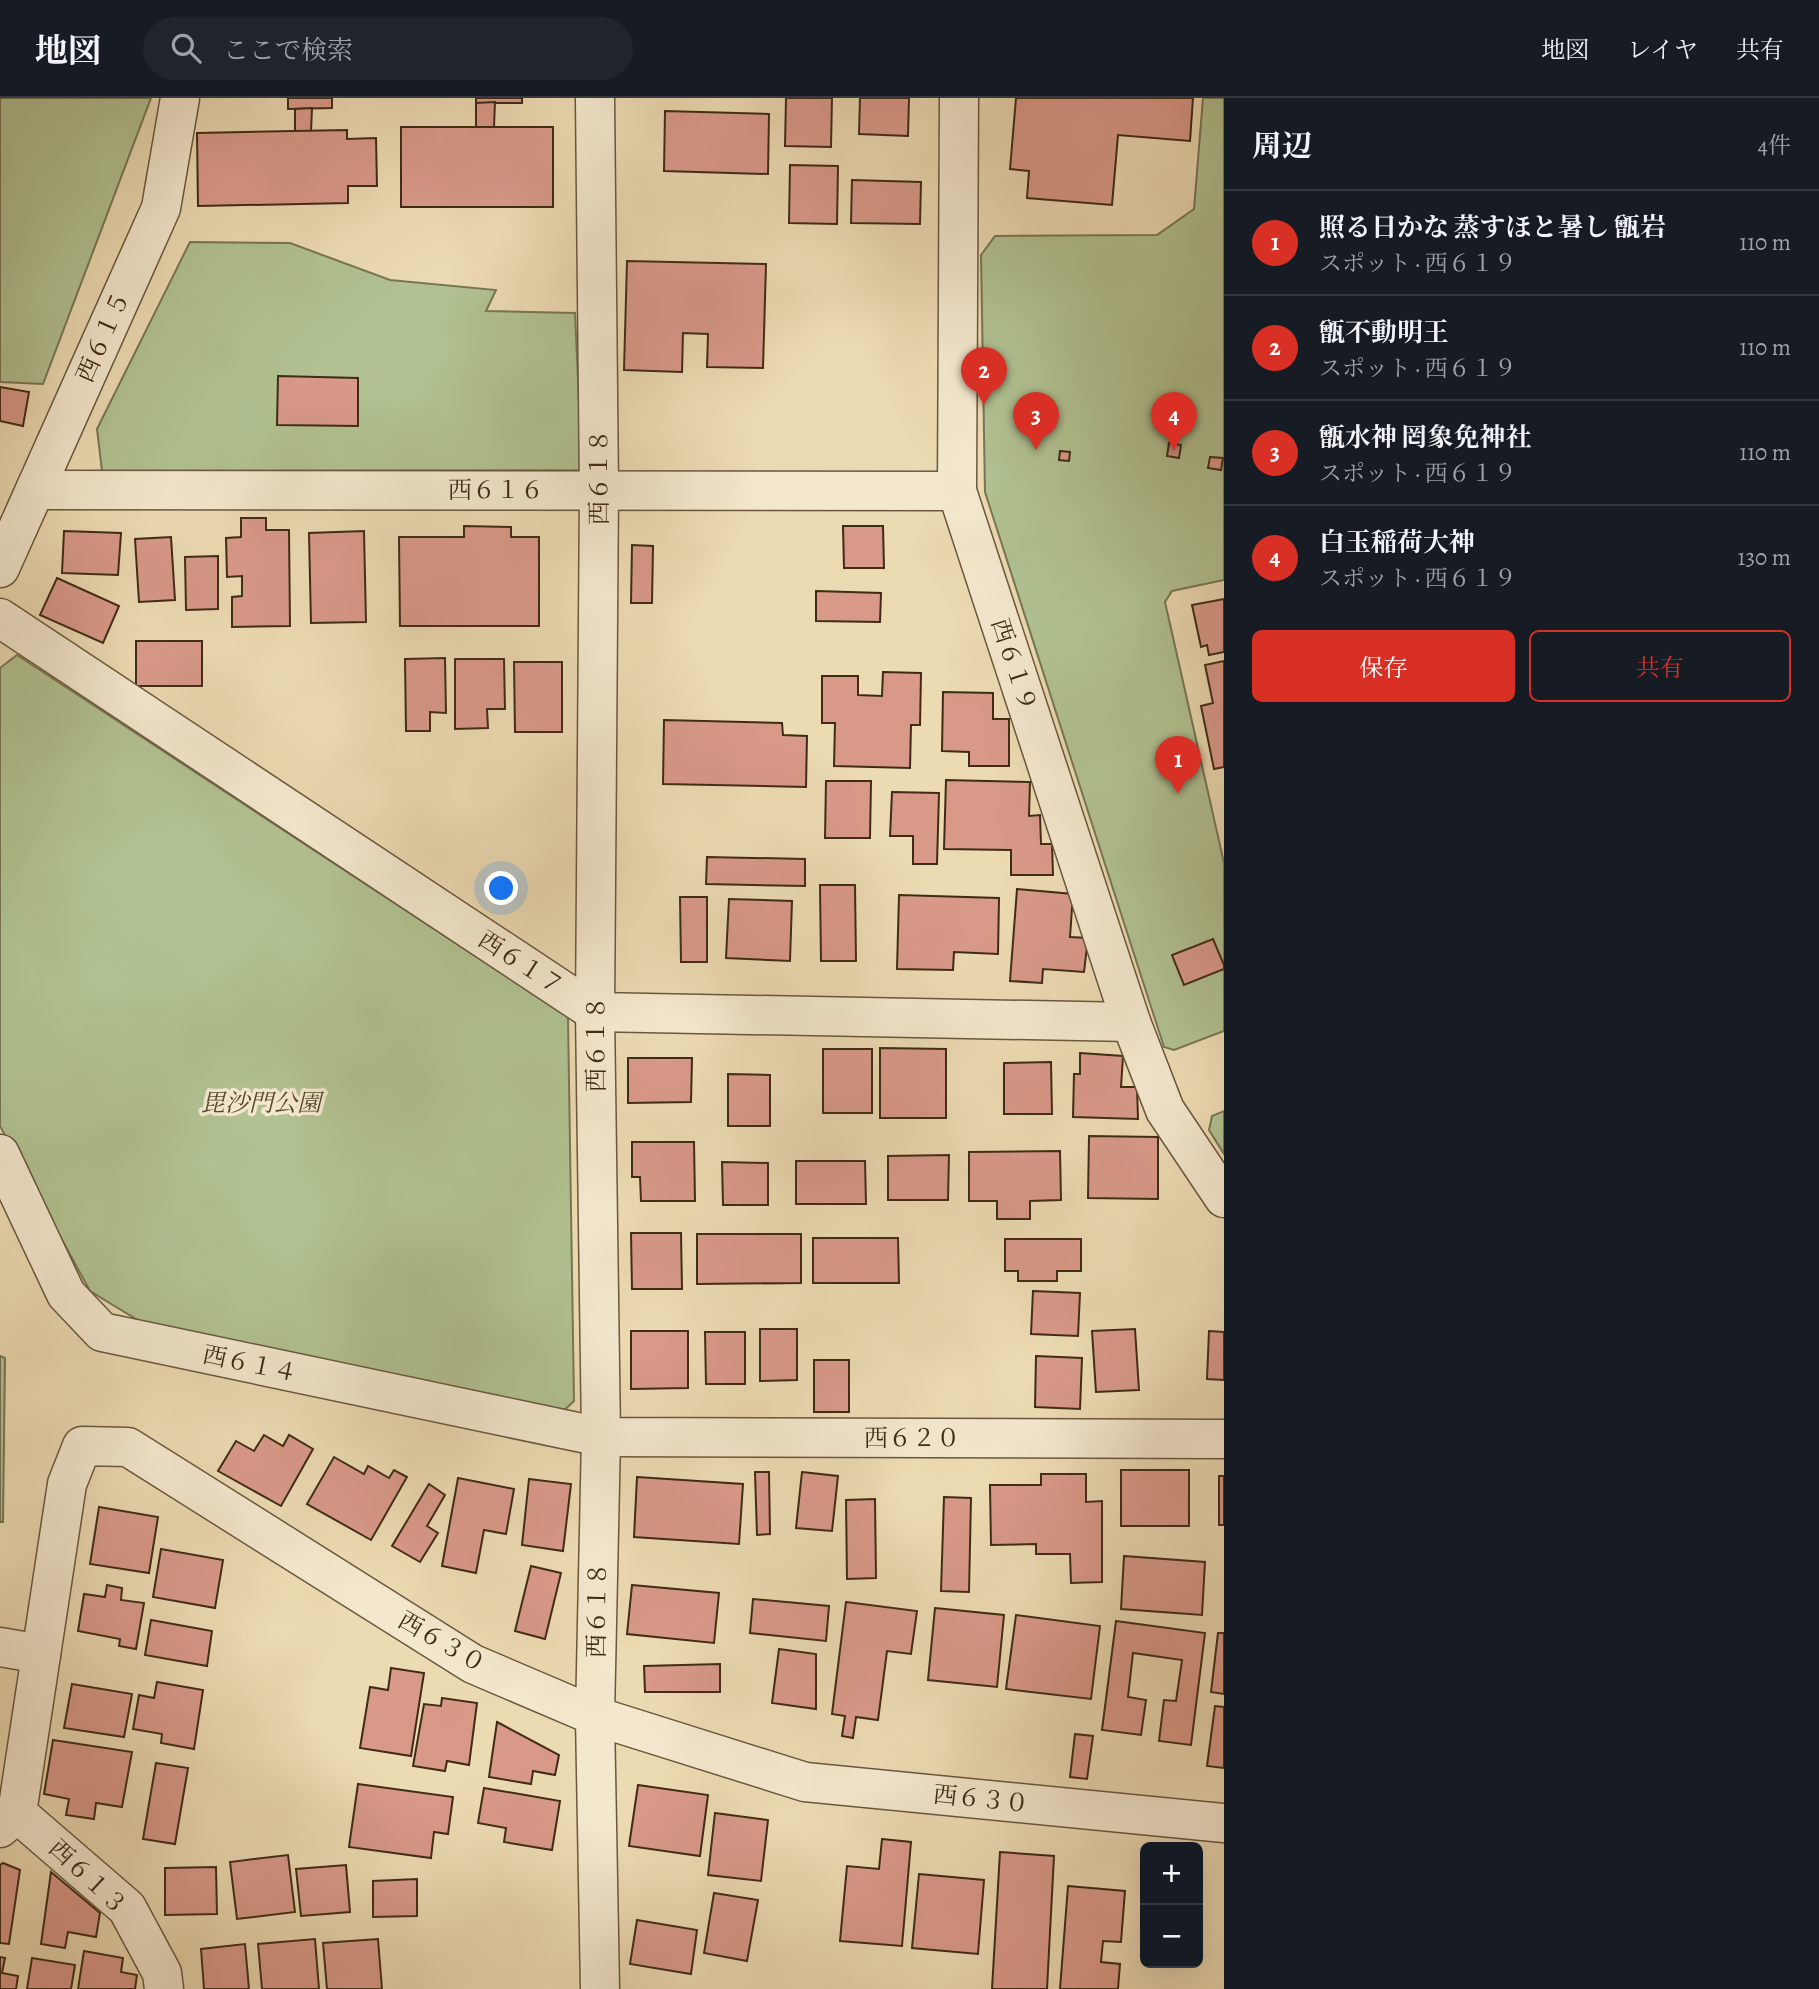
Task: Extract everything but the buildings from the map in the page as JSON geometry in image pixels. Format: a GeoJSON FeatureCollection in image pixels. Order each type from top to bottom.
{"type":"FeatureCollection","features":[{"type":"Feature","properties":{"kind":"street","name":"西６１５"},"geometry":{"type":"LineString","coordinates":[[0,568],[160,208],[180,98]]}},
{"type":"Feature","properties":{"kind":"street","name":"西６１８"},"geometry":{"type":"LineString","coordinates":[[595,98],[599,490],[595,1012],[601,1437],[595,1716],[600,1989]]}},
{"type":"Feature","properties":{"kind":"street","name":"西６１９"},"geometry":{"type":"LineString","coordinates":[[958,98],[957,491],[1131,1022],[1165,1110],[1224,1198]]}},
{"type":"Feature","properties":{"kind":"street","name":"西６１６"},"geometry":{"type":"LineString","coordinates":[[35,490],[957,491]]}},
{"type":"Feature","properties":{"kind":"street","name":"西６１７"},"geometry":{"type":"LineString","coordinates":[[0,618],[595,1012]]}},
{"type":"Feature","properties":{"kind":"street"},"geometry":{"type":"LineString","coordinates":[[595,1012],[1131,1022]]}},
{"type":"Feature","properties":{"kind":"street","name":"西６１４"},"geometry":{"type":"LineString","coordinates":[[0,1154],[66,1294],[102,1332],[601,1437]]}},
{"type":"Feature","properties":{"kind":"street","name":"西６２０"},"geometry":{"type":"LineString","coordinates":[[601,1437],[1224,1439]]}},
{"type":"Feature","properties":{"kind":"street","name":"西６３０"},"geometry":{"type":"LineString","coordinates":[[8,1821],[41,1654],[66,1484],[82,1446],[128,1447],[473,1664],[595,1716],[805,1782],[1224,1823]]}},
{"type":"Feature","properties":{"kind":"street"},"geometry":{"type":"LineString","coordinates":[[0,1647],[41,1654]]}},
{"type":"Feature","properties":{"kind":"street","name":"西６１３"},"geometry":{"type":"LineString","coordinates":[[8,1821],[127,1908],[162,1973],[164,1989]]}},
{"type":"Feature","properties":{"kind":"green space"},"geometry":{"type":"Polygon","coordinates":[[[0,98],[151,98],[43,384],[0,382],[0,98]]]}},
{"type":"Feature","properties":{"kind":"green space"},"geometry":{"type":"Polygon","coordinates":[[[1203,98],[1224,98],[1224,580],[1172,591],[1165,602],[1224,863],[1224,1031],[1174,1050],[1164,1047],[985,492],[981,255],[995,236],[1157,235],[1194,209],[1203,98]]]}},
{"type":"Feature","properties":{"kind":"green space"},"geometry":{"type":"Polygon","coordinates":[[[190,242],[290,243],[390,280],[496,290],[486,311],[575,313],[582,470],[102,471],[97,429],[190,242]]]}},
{"type":"Feature","properties":{"kind":"green space","name":"毘沙門公園"},"geometry":{"type":"Polygon","coordinates":[[[17,655],[568,1017],[574,1401],[559,1415],[141,1322],[90,1291],[0,1126],[0,668],[17,655]]]}},
{"type":"Feature","properties":{"kind":"green space"},"geometry":{"type":"Polygon","coordinates":[[[1224,1111],[1224,1154],[1209,1130],[1212,1116],[1224,1111]]]}},
{"type":"Feature","properties":{"kind":"green space"},"geometry":{"type":"Polygon","coordinates":[[[0,1356],[5,1358],[3,1522],[0,1522],[0,1356]]]}},
{"type":"Feature","properties":{"kind":"place","name":"甑不動明王"},"geometry":{"type":"Point","coordinates":[984,405]}},
{"type":"Feature","properties":{"kind":"place","name":"甑水神 罔象免神社"},"geometry":{"type":"Point","coordinates":[1036,450]}},
{"type":"Feature","properties":{"kind":"place","name":"白玉稲荷大神"},"geometry":{"type":"Point","coordinates":[1174,450]}},
{"type":"Feature","properties":{"kind":"place","name":"照る日かな 蒸すほと暑し 甑岩"},"geometry":{"type":"Point","coordinates":[1178,794]}}]}
